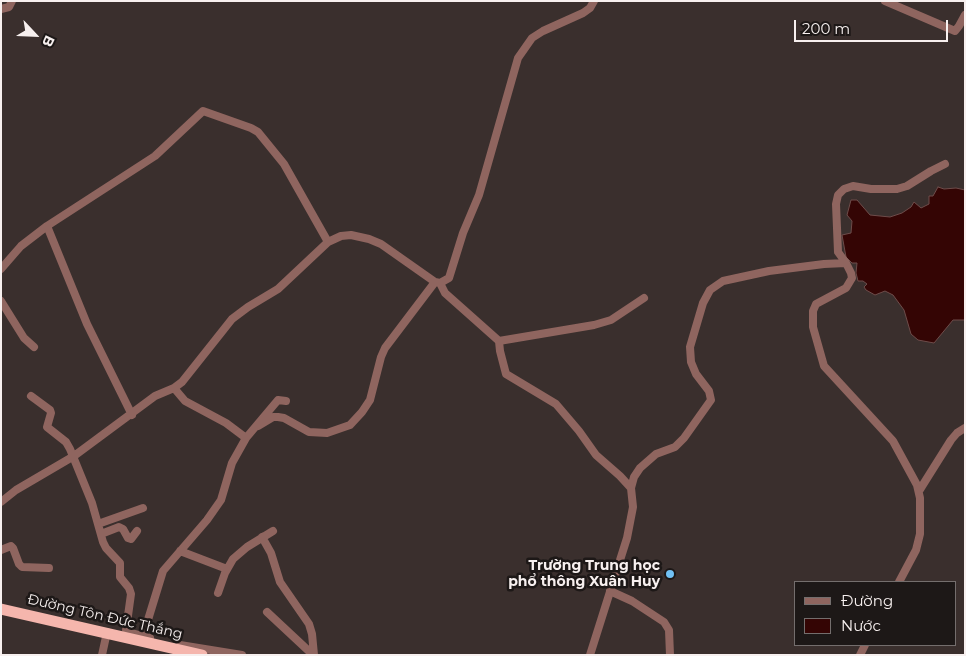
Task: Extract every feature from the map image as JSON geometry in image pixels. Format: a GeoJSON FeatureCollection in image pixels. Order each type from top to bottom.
{"type":"FeatureCollection","features":[{"type":"Feature","properties":{"kind":"highway","name":"Đường Tôn Đức Thắng"},"geometry":{"type":"LineString","coordinates":[[1,609],[202,655]]}},
{"type":"Feature","properties":{"kind":"street"},"geometry":{"type":"LineString","coordinates":[[1,9],[9,7],[12,1]]}},
{"type":"Feature","properties":{"kind":"street"},"geometry":{"type":"LineString","coordinates":[[255,428],[273,417],[278,417],[284,418],[309,432],[320,434],[350,425],[362,412],[370,400],[385,348],[437,282],[446,280],[451,274],[459,243],[479,195],[518,58],[532,38],[583,13],[590,8],[594,1]]}},
{"type":"Feature","properties":{"kind":"street"},"geometry":{"type":"LineString","coordinates":[[885,1],[955,31],[965,15]]}},
{"type":"Feature","properties":{"kind":"street"},"geometry":{"type":"LineString","coordinates":[[1,269],[21,246],[47,226],[155,156],[204,111],[258,132],[284,164],[328,242]]}},
{"type":"Feature","properties":{"kind":"street"},"geometry":{"type":"LineString","coordinates":[[900,581],[919,542],[920,492],[918,485],[893,441],[828,372],[822,360],[812,311],[816,304],[846,288],[850,283],[852,273],[838,252],[836,204],[838,195],[844,188],[853,186],[871,189],[897,189],[907,186],[931,170],[945,164]]}},
{"type":"Feature","properties":{"kind":"street"},"geometry":{"type":"LineString","coordinates":[[47,226],[87,324],[132,415]]}},
{"type":"Feature","properties":{"kind":"street"},"geometry":{"type":"LineString","coordinates":[[1,502],[16,490],[74,456],[132,415],[155,396],[174,388],[190,373],[232,319],[278,289],[328,242],[341,236],[351,235],[381,244],[437,282],[445,293],[499,341],[506,374],[556,404],[596,455],[631,488]]}},
{"type":"Feature","properties":{"kind":"street"},"geometry":{"type":"LineString","coordinates":[[590,655],[626,544],[633,503],[631,488],[634,477],[640,468],[656,454],[675,447],[684,438],[711,400],[709,391],[696,374],[691,362],[690,347],[703,303],[710,290],[723,280],[769,271],[846,262]]}},
{"type":"Feature","properties":{"kind":"street"},"geometry":{"type":"LineString","coordinates":[[499,341],[594,325],[611,320],[644,298]]}},
{"type":"Feature","properties":{"kind":"street"},"geometry":{"type":"LineString","coordinates":[[1,301],[24,338],[34,347]]}},
{"type":"Feature","properties":{"kind":"street"},"geometry":{"type":"LineString","coordinates":[[174,388],[185,400],[226,423],[246,438]]}},
{"type":"Feature","properties":{"kind":"street"},"geometry":{"type":"LineString","coordinates":[[31,396],[50,410],[47,427],[66,442],[74,456],[92,503],[106,548],[120,563],[120,577],[129,588],[131,594],[126,630],[178,650],[242,655]]}},
{"type":"Feature","properties":{"kind":"street"},"geometry":{"type":"LineString","coordinates":[[143,636],[163,570],[207,520],[221,500],[225,492],[232,463],[246,438],[278,400],[286,401]]}},
{"type":"Feature","properties":{"kind":"street"},"geometry":{"type":"LineString","coordinates":[[920,492],[951,440],[965,428]]}},
{"type":"Feature","properties":{"kind":"street"},"geometry":{"type":"LineString","coordinates":[[98,524],[143,508]]}},
{"type":"Feature","properties":{"kind":"street"},"geometry":{"type":"LineString","coordinates":[[101,534],[121,527],[128,538],[131,539],[137,531]]}},
{"type":"Feature","properties":{"kind":"street"},"geometry":{"type":"LineString","coordinates":[[218,593],[227,569],[238,554],[273,531]]}},
{"type":"Feature","properties":{"kind":"street"},"geometry":{"type":"LineString","coordinates":[[262,537],[272,553],[280,582],[309,624],[312,634],[313,655]]}},
{"type":"Feature","properties":{"kind":"street"},"geometry":{"type":"LineString","coordinates":[[1,550],[11,546],[22,567],[49,568]]}},
{"type":"Feature","properties":{"kind":"street"},"geometry":{"type":"LineString","coordinates":[[180,551],[227,569]]}},
{"type":"Feature","properties":{"kind":"street"},"geometry":{"type":"LineString","coordinates":[[610,591],[632,601],[664,622],[669,630],[670,655]]}},
{"type":"Feature","properties":{"kind":"street"},"geometry":{"type":"LineString","coordinates":[[266,612],[313,655]]}},
{"type":"Feature","properties":{"kind":"street"},"geometry":{"type":"LineString","coordinates":[[102,655],[107,632]]}},
{"type":"Feature","properties":{"kind":"water"},"geometry":{"type":"Polygon","coordinates":[[[938,187],[965,190],[965,320],[953,320],[934,343],[918,340],[911,334],[904,310],[893,295],[885,291],[875,295],[866,290],[864,287],[867,284],[863,281],[858,281],[856,273],[857,263],[852,263],[846,257],[842,235],[851,233],[852,221],[847,215],[851,200],[857,200],[870,215],[890,217],[902,213],[911,207],[914,202],[921,208],[929,204],[929,196],[933,196],[938,187]]]}},
{"type":"Feature","properties":{"kind":"place","name":"Trường Trung học phổ thông Xuân Huy"},"geometry":{"type":"Point","coordinates":[670,574]}}]}
